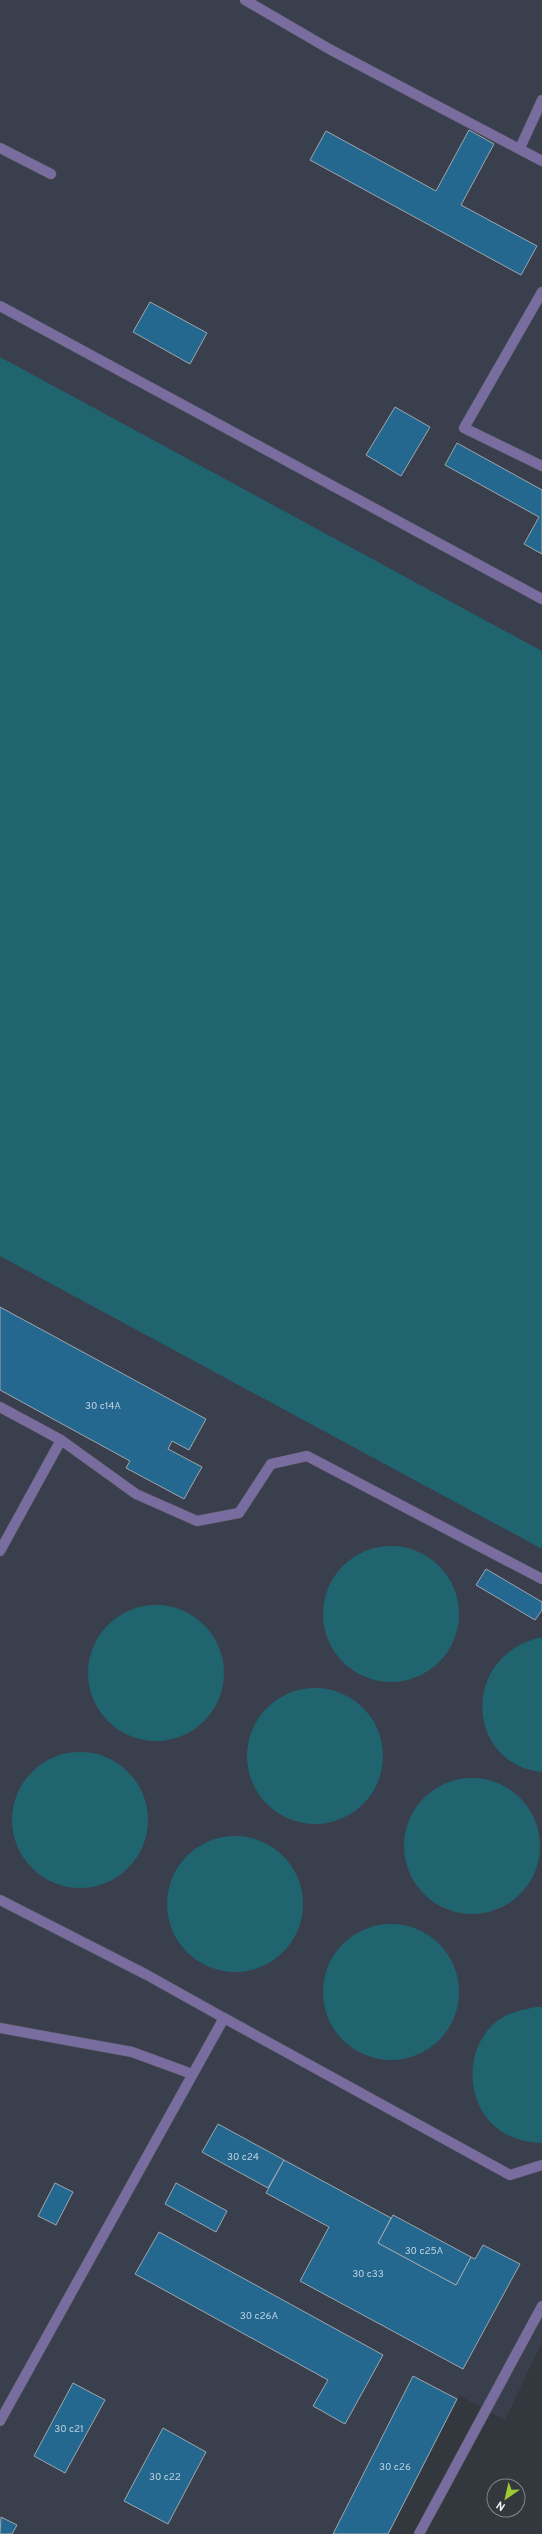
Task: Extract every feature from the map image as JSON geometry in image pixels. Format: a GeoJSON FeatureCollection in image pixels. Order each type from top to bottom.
{"type":"FeatureCollection","features":[{"type":"Feature","properties":{"kind":"lane"},"geometry":{"type":"LineString","coordinates":[[245,0],[331,50],[520,148],[542,161]]}},
{"type":"Feature","properties":{"kind":"lane"},"geometry":{"type":"LineString","coordinates":[[520,148],[542,100]]}},
{"type":"Feature","properties":{"kind":"lane"},"geometry":{"type":"LineString","coordinates":[[0,148],[50,174]]}},
{"type":"Feature","properties":{"kind":"lane"},"geometry":{"type":"LineString","coordinates":[[542,292],[464,428],[542,466]]}},
{"type":"Feature","properties":{"kind":"lane"},"geometry":{"type":"LineString","coordinates":[[0,306],[542,599]]}},
{"type":"Feature","properties":{"kind":"lane"},"geometry":{"type":"LineString","coordinates":[[0,1407],[61,1440],[136,1494],[197,1521],[239,1513],[272,1464],[307,1456],[542,1578]]}},
{"type":"Feature","properties":{"kind":"lane"},"geometry":{"type":"LineString","coordinates":[[0,1551],[61,1440]]}},
{"type":"Feature","properties":{"kind":"lane"},"geometry":{"type":"LineString","coordinates":[[0,1900],[147,1975],[510,2175],[542,2165]]}},
{"type":"Feature","properties":{"kind":"lane"},"geometry":{"type":"LineString","coordinates":[[0,2421],[224,2018]]}},
{"type":"Feature","properties":{"kind":"lane"},"geometry":{"type":"LineString","coordinates":[[0,2028],[132,2052],[192,2074]]}},
{"type":"Feature","properties":{"kind":"lane"},"geometry":{"type":"LineString","coordinates":[[419,2534],[542,2306]]}},
{"type":"Feature","properties":{"kind":"shaded area"},"geometry":{"type":"Polygon","coordinates":[[[0,0],[542,0],[542,2342],[505,2420],[460,2396],[389,2534],[0,2534],[0,0]]]}},
{"type":"Feature","properties":{"kind":"water"},"geometry":{"type":"Polygon","coordinates":[[[0,357],[542,651],[542,1549],[0,1256],[0,357]]]}},
{"type":"Feature","properties":{"kind":"water"},"geometry":{"type":"Polygon","coordinates":[[[384,1546],[398,1546],[417,1551],[429,1557],[444,1571],[454,1588],[458,1601],[458,1627],[454,1640],[448,1652],[434,1667],[429,1671],[411,1679],[398,1682],[384,1682],[365,1677],[353,1671],[338,1657],[334,1652],[326,1634],[323,1621],[323,1607],[328,1588],[334,1576],[348,1561],[353,1557],[371,1549],[384,1546]]]}},
{"type":"Feature","properties":{"kind":"water"},"geometry":{"type":"Polygon","coordinates":[[[149,1605],[163,1605],[182,1610],[194,1616],[209,1630],[219,1647],[223,1660],[223,1686],[219,1699],[213,1711],[199,1726],[194,1730],[176,1738],[163,1741],[149,1741],[130,1736],[118,1730],[103,1716],[99,1711],[91,1693],[88,1680],[88,1666],[93,1647],[99,1635],[113,1620],[118,1616],[136,1608],[149,1605]]]}},
{"type":"Feature","properties":{"kind":"water"},"geometry":{"type":"Polygon","coordinates":[[[542,1637],[542,1772],[517,1765],[498,1750],[487,1731],[482,1709],[485,1686],[496,1665],[515,1648],[542,1637]]]}},
{"type":"Feature","properties":{"kind":"water"},"geometry":{"type":"Polygon","coordinates":[[[308,1688],[322,1688],[341,1693],[353,1699],[368,1713],[378,1730],[382,1743],[382,1769],[378,1782],[372,1794],[358,1809],[353,1813],[335,1821],[322,1824],[308,1824],[289,1819],[277,1813],[262,1799],[258,1794],[250,1776],[247,1763],[247,1749],[252,1730],[258,1718],[272,1703],[277,1699],[295,1691],[308,1688]]]}},
{"type":"Feature","properties":{"kind":"water"},"geometry":{"type":"Polygon","coordinates":[[[73,1752],[87,1752],[106,1757],[118,1763],[133,1777],[143,1794],[147,1807],[147,1833],[143,1846],[137,1858],[123,1873],[118,1877],[100,1885],[87,1888],[73,1888],[54,1883],[42,1877],[27,1863],[23,1858],[15,1840],[12,1827],[12,1813],[17,1794],[23,1782],[37,1767],[42,1763],[60,1755],[73,1752]]]}},
{"type":"Feature","properties":{"kind":"water"},"geometry":{"type":"Polygon","coordinates":[[[465,1778],[479,1778],[498,1783],[510,1789],[525,1803],[535,1820],[539,1833],[539,1859],[535,1872],[529,1884],[515,1899],[510,1903],[492,1911],[479,1914],[465,1914],[446,1909],[434,1903],[419,1889],[415,1884],[407,1866],[404,1853],[404,1839],[409,1820],[415,1808],[429,1793],[434,1789],[452,1781],[465,1778]]]}},
{"type":"Feature","properties":{"kind":"water"},"geometry":{"type":"Polygon","coordinates":[[[228,1836],[242,1836],[261,1841],[273,1847],[288,1861],[298,1878],[302,1891],[302,1917],[298,1930],[292,1942],[278,1957],[273,1961],[255,1969],[242,1972],[228,1972],[209,1967],[197,1961],[182,1947],[178,1942],[170,1924],[167,1911],[167,1897],[172,1878],[178,1866],[192,1851],[197,1847],[215,1839],[228,1836]]]}},
{"type":"Feature","properties":{"kind":"water"},"geometry":{"type":"Polygon","coordinates":[[[384,1924],[398,1924],[417,1929],[429,1935],[444,1949],[454,1966],[458,1979],[458,2005],[454,2018],[448,2030],[434,2045],[429,2049],[411,2057],[398,2060],[384,2060],[365,2055],[353,2049],[338,2035],[334,2030],[326,2012],[323,1999],[323,1985],[328,1966],[334,1954],[348,1939],[353,1935],[371,1927],[384,1924]]]}},
{"type":"Feature","properties":{"kind":"water"},"geometry":{"type":"Polygon","coordinates":[[[536,2007],[542,2007],[542,2143],[518,2139],[504,2133],[491,2123],[482,2110],[475,2095],[473,2079],[473,2063],[477,2048],[485,2034],[496,2022],[505,2016],[536,2007]]]}},
{"type":"Feature","properties":{"kind":"building"},"geometry":{"type":"Polygon","coordinates":[[[469,130],[494,144],[461,205],[537,246],[521,275],[310,160],[326,131],[436,191],[469,130]]]}},
{"type":"Feature","properties":{"kind":"building"},"geometry":{"type":"Polygon","coordinates":[[[150,302],[207,333],[190,364],[133,332],[150,302]]]}},
{"type":"Feature","properties":{"kind":"building"},"geometry":{"type":"Polygon","coordinates":[[[395,407],[430,427],[401,476],[366,455],[395,407]]]}},
{"type":"Feature","properties":{"kind":"building"},"geometry":{"type":"Polygon","coordinates":[[[457,443],[542,490],[542,554],[524,544],[539,517],[445,465],[457,443]]]}},
{"type":"Feature","properties":{"kind":"building"},"geometry":{"type":"Polygon","coordinates":[[[0,1307],[206,1419],[189,1450],[172,1441],[168,1449],[202,1467],[184,1499],[126,1468],[130,1461],[0,1390],[0,1307]]]}},
{"type":"Feature","properties":{"kind":"building"},"geometry":{"type":"Polygon","coordinates":[[[486,1569],[542,1602],[542,1610],[535,1620],[476,1585],[486,1569]]]}},
{"type":"Feature","properties":{"kind":"building"},"geometry":{"type":"Polygon","coordinates":[[[218,2124],[284,2160],[268,2188],[202,2152],[218,2124]]]}},
{"type":"Feature","properties":{"kind":"building"},"geometry":{"type":"Polygon","coordinates":[[[284,2160],[391,2218],[378,2243],[456,2285],[471,2257],[475,2259],[483,2245],[520,2264],[463,2369],[300,2281],[329,2227],[266,2193],[284,2160]]]}},
{"type":"Feature","properties":{"kind":"building"},"geometry":{"type":"Polygon","coordinates":[[[55,2183],[73,2192],[56,2225],[38,2216],[55,2183]]]}},
{"type":"Feature","properties":{"kind":"building"},"geometry":{"type":"Polygon","coordinates":[[[176,2183],[227,2211],[216,2232],[165,2204],[176,2183]]]}},
{"type":"Feature","properties":{"kind":"building"},"geometry":{"type":"Polygon","coordinates":[[[393,2215],[471,2257],[456,2285],[378,2243],[393,2215]]]}},
{"type":"Feature","properties":{"kind":"building"},"geometry":{"type":"Polygon","coordinates":[[[159,2232],[383,2355],[345,2424],[313,2406],[328,2380],[135,2274],[159,2232]]]}},
{"type":"Feature","properties":{"kind":"building"},"geometry":{"type":"Polygon","coordinates":[[[413,2376],[457,2399],[388,2534],[333,2534],[413,2376]]]}},
{"type":"Feature","properties":{"kind":"building"},"geometry":{"type":"Polygon","coordinates":[[[73,2383],[105,2400],[65,2473],[34,2456],[73,2383]]]}},
{"type":"Feature","properties":{"kind":"building"},"geometry":{"type":"Polygon","coordinates":[[[163,2428],[206,2452],[168,2524],[124,2501],[163,2428]]]}},
{"type":"Feature","properties":{"kind":"building"},"geometry":{"type":"Polygon","coordinates":[[[1,2517],[17,2525],[12,2534],[0,2534],[1,2517]]]}}]}
